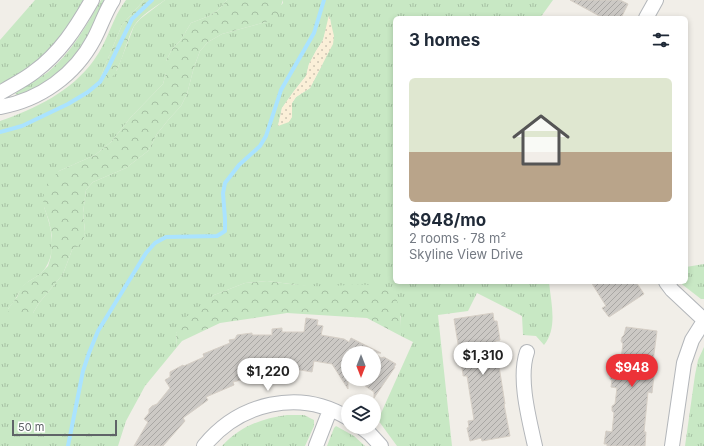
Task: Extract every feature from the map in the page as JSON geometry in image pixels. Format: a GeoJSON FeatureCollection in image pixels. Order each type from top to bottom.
{"type":"FeatureCollection","features":[{"type":"Feature","properties":{"kind":"street"},"geometry":{"type":"LineString","coordinates":[[0,93],[33,73],[61,49],[72,34],[92,0]]}},
{"type":"Feature","properties":{"kind":"street"},"geometry":{"type":"LineString","coordinates":[[0,107],[34,97],[71,70],[94,39],[113,0]]}},
{"type":"Feature","properties":{"kind":"street"},"geometry":{"type":"LineString","coordinates":[[647,16],[656,0]]}},
{"type":"Feature","properties":{"kind":"street"},"geometry":{"type":"LineString","coordinates":[[668,284],[704,320],[692,340],[684,363],[672,446]]}},
{"type":"Feature","properties":{"kind":"street"},"geometry":{"type":"LineString","coordinates":[[527,352],[524,361],[523,380],[535,446]]}},
{"type":"Feature","properties":{"kind":"street"},"geometry":{"type":"LineString","coordinates":[[204,446],[227,423],[240,415],[271,405],[302,403],[330,410],[341,415]]}},
{"type":"Feature","properties":{"kind":"street"},"geometry":{"type":"LineString","coordinates":[[316,446],[330,410]]}},
{"type":"Feature","properties":{"kind":"street"},"geometry":{"type":"LineString","coordinates":[[370,434],[381,446]]}},
{"type":"Feature","properties":{"kind":"green space"},"geometry":{"type":"Polygon","coordinates":[[[35,0],[85,0],[64,33],[38,62],[0,84],[0,40],[35,0]]]}},
{"type":"Feature","properties":{"kind":"green space"},"geometry":{"type":"Polygon","coordinates":[[[101,0],[105,0],[92,30],[81,49],[74,57],[50,79],[21,96],[15,94],[23,87],[48,72],[57,64],[78,38],[101,0]]]}},
{"type":"Feature","properties":{"kind":"green space"},"geometry":{"type":"Polygon","coordinates":[[[126,0],[144,0],[122,25],[100,80],[117,70],[134,26],[140,19],[165,0],[227,0],[218,10],[209,16],[191,23],[180,41],[172,49],[166,61],[166,73],[163,84],[131,117],[111,142],[95,155],[59,171],[44,207],[52,242],[49,260],[39,275],[24,286],[8,309],[33,313],[39,303],[63,274],[72,250],[83,241],[85,231],[83,213],[86,190],[93,182],[126,168],[148,151],[157,134],[181,106],[187,94],[200,51],[208,42],[222,34],[266,22],[283,3],[283,0],[553,0],[541,16],[393,16],[393,284],[549,284],[552,323],[551,331],[544,345],[536,336],[523,335],[522,316],[477,293],[468,311],[438,315],[452,446],[397,446],[381,424],[381,413],[413,342],[401,336],[401,316],[329,287],[314,287],[267,281],[245,283],[214,295],[176,333],[177,347],[145,386],[126,421],[118,446],[0,446],[0,121],[39,105],[64,90],[85,71],[99,53],[117,14],[126,0]],[[330,17],[323,40],[309,64],[306,76],[282,108],[278,126],[292,117],[292,103],[296,97],[310,88],[322,65],[331,26],[330,17]]]}},
{"type":"Feature","properties":{"kind":"green space"},"geometry":{"type":"Polygon","coordinates":[[[144,0],[165,0],[144,15],[134,26],[122,59],[114,75],[103,85],[100,80],[122,25],[144,0]]]}},
{"type":"Feature","properties":{"kind":"green space"},"geometry":{"type":"Polygon","coordinates":[[[227,0],[283,0],[278,14],[266,22],[222,34],[208,42],[200,51],[187,94],[181,106],[157,134],[148,151],[126,168],[93,182],[86,190],[83,213],[85,232],[83,242],[72,250],[63,274],[39,303],[33,313],[24,317],[13,317],[8,314],[8,309],[17,297],[21,288],[39,275],[48,266],[51,256],[52,236],[43,198],[47,184],[59,171],[95,155],[111,142],[131,117],[163,84],[166,73],[166,61],[172,49],[180,41],[191,23],[209,16],[218,10],[227,0]]]}},
{"type":"Feature","properties":{"kind":"green space"},"geometry":{"type":"Polygon","coordinates":[[[704,264],[704,299],[701,299],[682,284],[688,284],[688,267],[704,264]]]}},
{"type":"Feature","properties":{"kind":"green space"},"geometry":{"type":"Polygon","coordinates":[[[267,281],[313,286],[365,285],[384,288],[395,296],[397,301],[400,312],[401,336],[367,318],[287,313],[220,323],[182,341],[177,347],[176,333],[185,318],[214,295],[245,283],[267,281]]]}},
{"type":"Feature","properties":{"kind":"green space"},"geometry":{"type":"Polygon","coordinates":[[[704,347],[704,446],[685,446],[695,375],[698,360],[704,347]]]}},
{"type":"Feature","properties":{"kind":"green space"},"geometry":{"type":"Polygon","coordinates":[[[287,415],[304,415],[314,420],[314,426],[305,446],[222,446],[236,433],[252,424],[287,415]]]}},
{"type":"Feature","properties":{"kind":"green space"},"geometry":{"type":"Polygon","coordinates":[[[336,426],[341,429],[341,434],[350,434],[354,436],[365,446],[327,446],[336,426]]]}},
{"type":"Feature","properties":{"kind":"sand"},"geometry":{"type":"Polygon","coordinates":[[[329,15],[334,36],[333,44],[310,88],[296,97],[292,103],[292,117],[289,122],[278,126],[282,108],[306,76],[309,64],[323,40],[329,15]]]}},
{"type":"Feature","properties":{"kind":"building"},"geometry":{"type":"Polygon","coordinates":[[[570,0],[620,0],[628,4],[622,16],[599,16],[570,0]]]}},
{"type":"Feature","properties":{"kind":"building"},"geometry":{"type":"Polygon","coordinates":[[[592,284],[637,284],[644,294],[609,317],[602,308],[606,306],[592,284]]]}},
{"type":"Feature","properties":{"kind":"building"},"geometry":{"type":"Polygon","coordinates":[[[493,313],[494,321],[497,321],[500,340],[495,341],[510,436],[482,441],[481,438],[470,441],[467,428],[469,427],[468,421],[474,420],[467,376],[463,376],[454,319],[493,313]]]}},
{"type":"Feature","properties":{"kind":"building"},"geometry":{"type":"Polygon","coordinates":[[[306,318],[318,320],[317,325],[323,326],[321,335],[344,339],[349,342],[351,338],[367,346],[341,346],[341,378],[332,364],[314,361],[312,372],[289,368],[289,372],[260,372],[261,375],[233,382],[234,385],[206,397],[208,400],[183,418],[185,421],[163,446],[134,446],[148,422],[144,419],[149,413],[149,409],[157,404],[170,388],[165,380],[170,377],[170,372],[204,357],[203,354],[230,343],[229,340],[235,339],[237,335],[252,333],[252,335],[272,335],[272,329],[282,328],[282,332],[304,332],[306,318]]]}},
{"type":"Feature","properties":{"kind":"building"},"geometry":{"type":"Polygon","coordinates":[[[626,327],[657,331],[652,369],[655,369],[652,393],[648,392],[644,432],[646,432],[645,446],[607,446],[607,444],[604,444],[606,431],[612,432],[614,413],[612,411],[612,406],[615,404],[617,388],[611,387],[612,380],[610,379],[612,364],[620,365],[623,344],[621,341],[626,327]]]}},
{"type":"Feature","properties":{"kind":"building"},"geometry":{"type":"Polygon","coordinates":[[[384,357],[396,364],[377,394],[374,394],[374,392],[365,386],[381,386],[381,358],[384,357]]]}},
{"type":"Feature","properties":{"kind":"waterway"},"geometry":{"type":"LineString","coordinates":[[0,132],[22,126],[68,104],[88,92],[100,82],[132,19],[152,0]]}},
{"type":"Feature","properties":{"kind":"waterway"},"geometry":{"type":"LineString","coordinates":[[68,446],[83,371],[98,331],[146,253],[155,243],[166,237],[217,236],[225,231],[223,193],[225,183],[239,165],[260,146],[266,136],[281,90],[314,33],[324,0]]}}]}
